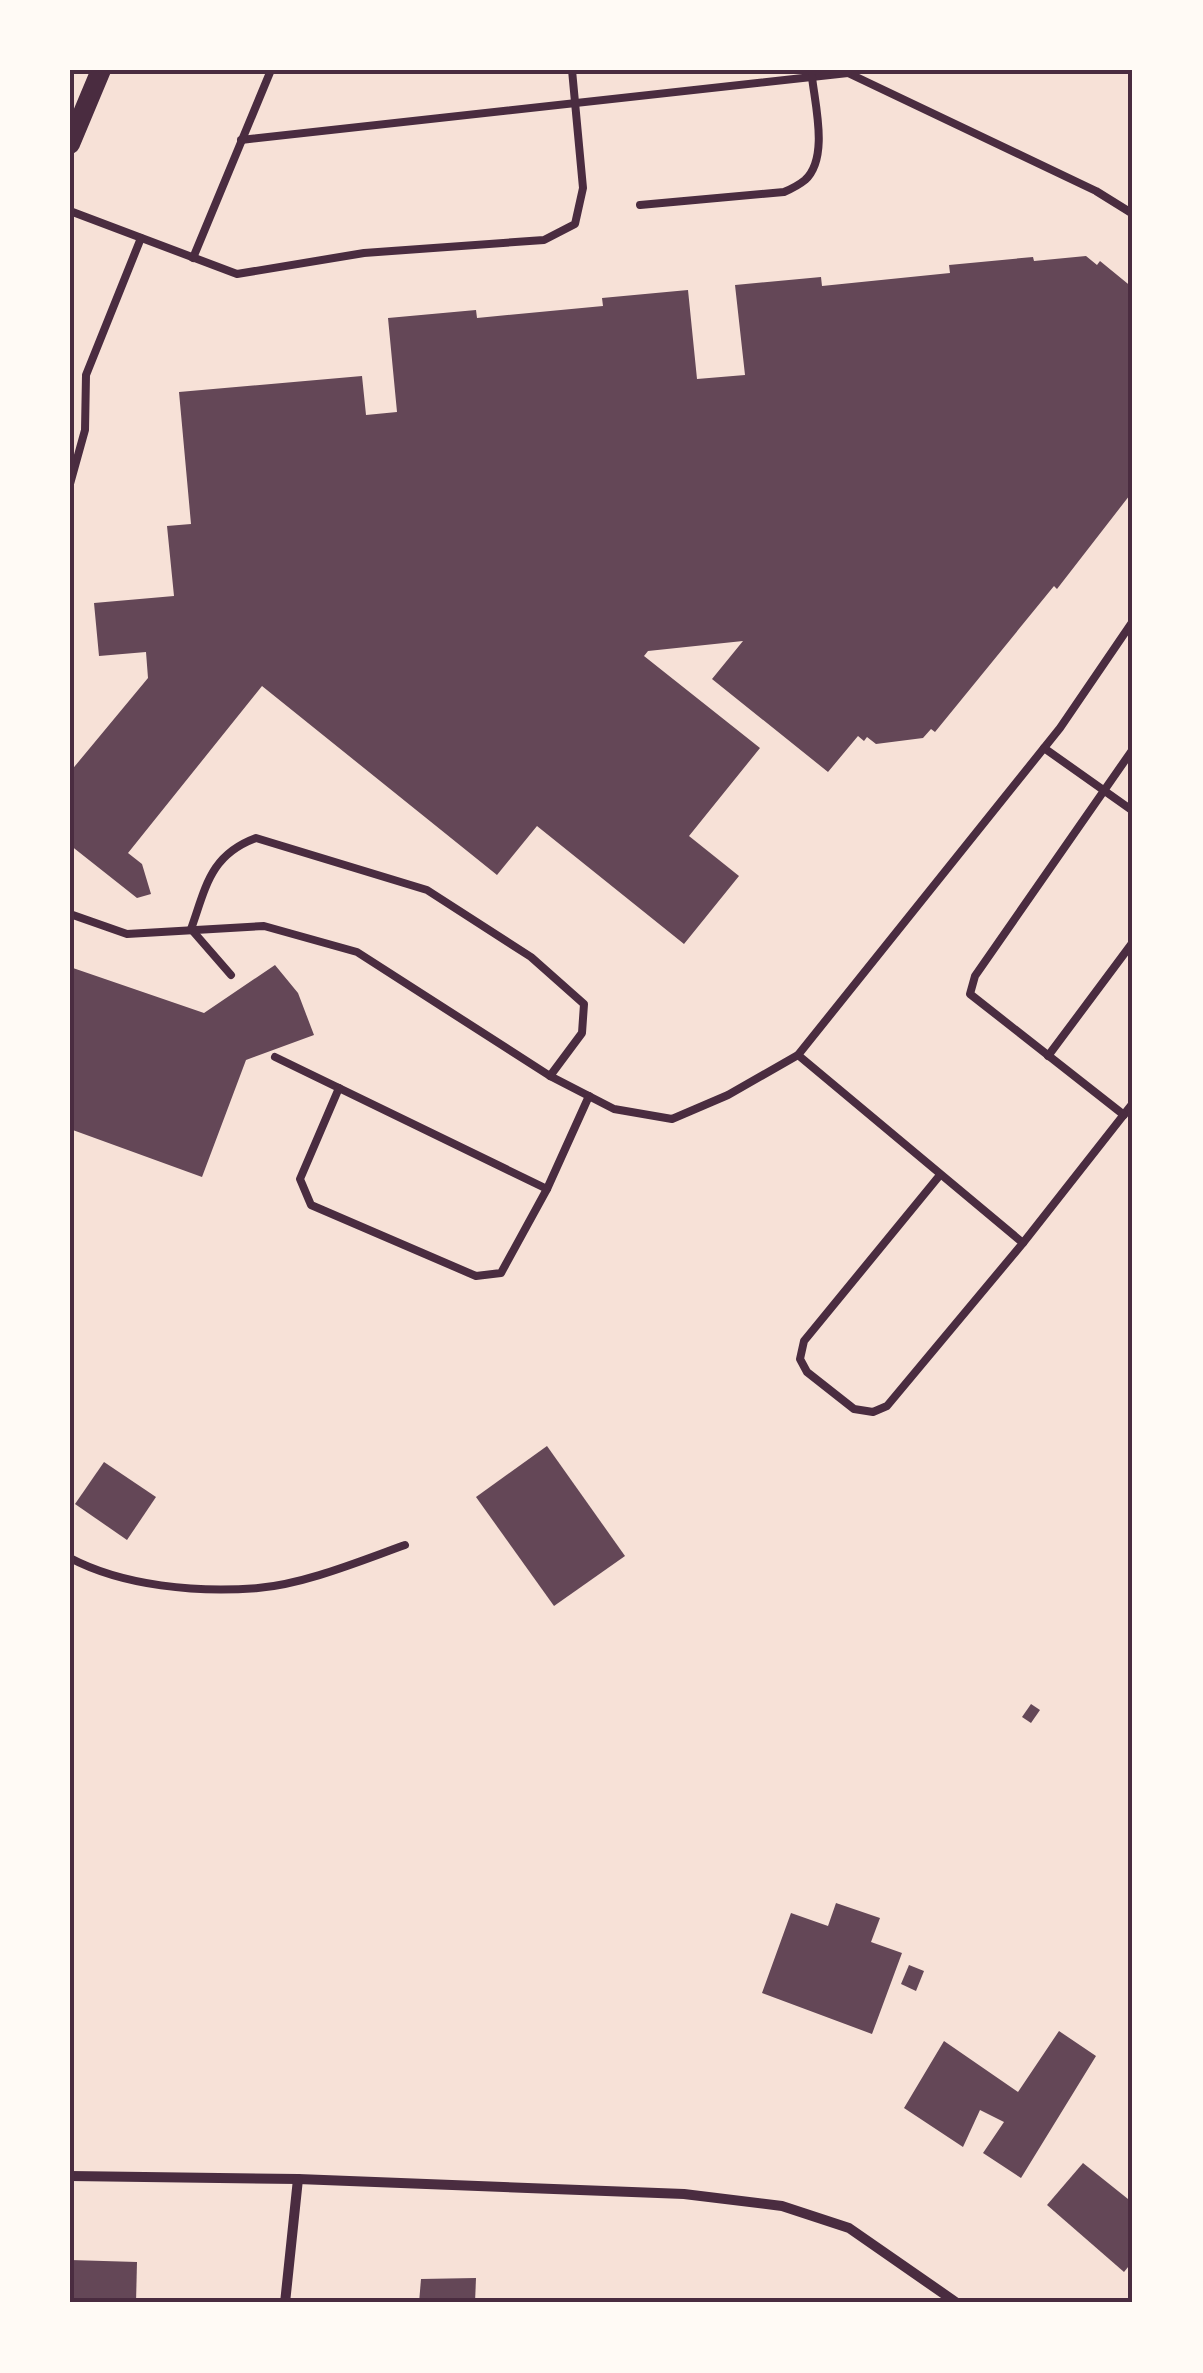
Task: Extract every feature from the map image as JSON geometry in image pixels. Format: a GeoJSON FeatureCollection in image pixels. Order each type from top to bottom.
{"type":"FeatureCollection","features":[{"type":"Feature","properties":{"kind":"main road"},"geometry":{"type":"LineString","coordinates":[[70,144],[101,70]]}},
{"type":"Feature","properties":{"kind":"street"},"geometry":{"type":"LineString","coordinates":[[70,2176],[298,2179],[684,2194],[782,2206],[850,2228],[956,2303]]}},
{"type":"Feature","properties":{"kind":"street"},"geometry":{"type":"LineString","coordinates":[[286,2303],[298,2179]]}},
{"type":"Feature","properties":{"kind":"lane"},"geometry":{"type":"LineString","coordinates":[[193,258],[271,70]]}},
{"type":"Feature","properties":{"kind":"lane"},"geometry":{"type":"LineString","coordinates":[[70,211],[237,274],[364,254],[544,240],[576,224],[583,188],[572,70]]}},
{"type":"Feature","properties":{"kind":"lane"},"geometry":{"type":"LineString","coordinates":[[242,140],[846,72],[1096,190],[1133,214]]}},
{"type":"Feature","properties":{"kind":"lane"},"geometry":{"type":"LineString","coordinates":[[640,205],[784,192],[804,182],[816,158],[818,132],[812,76]]}},
{"type":"Feature","properties":{"kind":"lane"},"geometry":{"type":"LineString","coordinates":[[70,484],[85,430],[86,375],[141,238]]}},
{"type":"Feature","properties":{"kind":"lane"},"geometry":{"type":"LineString","coordinates":[[70,914],[127,934],[264,926],[357,952],[550,1076],[614,1109],[672,1118],[728,1095],[798,1055],[1044,748],[1133,621]]}},
{"type":"Feature","properties":{"kind":"lane"},"geometry":{"type":"LineString","coordinates":[[1044,748],[1133,812]]}},
{"type":"Feature","properties":{"kind":"lane"},"geometry":{"type":"LineString","coordinates":[[1124,1114],[970,994],[976,976],[1133,749]]}},
{"type":"Feature","properties":{"kind":"lane"},"geometry":{"type":"LineString","coordinates":[[190,929],[212,870],[234,846],[256,838],[427,890],[531,957],[584,1004],[582,1033],[550,1076]]}},
{"type":"Feature","properties":{"kind":"lane"},"geometry":{"type":"LineString","coordinates":[[190,929],[231,974]]}},
{"type":"Feature","properties":{"kind":"lane"},"geometry":{"type":"LineString","coordinates":[[1048,1056],[1133,942]]}},
{"type":"Feature","properties":{"kind":"lane"},"geometry":{"type":"LineString","coordinates":[[798,1055],[1023,1243]]}},
{"type":"Feature","properties":{"kind":"lane"},"geometry":{"type":"LineString","coordinates":[[274,1057],[547,1189]]}},
{"type":"Feature","properties":{"kind":"lane"},"geometry":{"type":"LineString","coordinates":[[339,1088],[300,1179],[311,1204],[476,1276],[501,1273],[547,1189],[589,1096]]}},
{"type":"Feature","properties":{"kind":"lane"},"geometry":{"type":"LineString","coordinates":[[940,1175],[804,1341],[800,1359],[806,1372],[854,1409],[873,1412],[886,1406],[1023,1243],[1133,1102]]}},
{"type":"Feature","properties":{"kind":"lane"},"geometry":{"type":"LineString","coordinates":[[70,1558],[100,1574],[189,1587],[260,1588],[405,1546]]}},
{"type":"Feature","properties":{"kind":"building"},"geometry":{"type":"Polygon","coordinates":[[[1086,256],[1097,265],[1100,261],[1133,288],[1133,491],[1057,589],[1054,586],[935,732],[931,729],[923,738],[876,744],[858,736],[828,772],[712,679],[743,641],[648,651],[644,656],[760,748],[689,836],[739,876],[684,944],[537,826],[497,875],[262,686],[128,853],[142,864],[151,894],[137,898],[70,845],[70,772],[148,678],[146,652],[99,656],[94,603],[174,596],[167,526],[191,524],[179,392],[362,376],[366,415],[397,412],[388,318],[476,310],[477,318],[603,306],[602,298],[688,290],[697,379],[745,375],[735,285],[821,277],[822,286],[950,273],[949,265],[1086,256]]]}},
{"type":"Feature","properties":{"kind":"building"},"geometry":{"type":"Polygon","coordinates":[[[275,965],[298,993],[314,1035],[246,1060],[202,1177],[70,1129],[70,967],[204,1013],[275,965]]]}},
{"type":"Feature","properties":{"kind":"building"},"geometry":{"type":"Polygon","coordinates":[[[547,1446],[625,1556],[554,1606],[476,1497],[547,1446]]]}},
{"type":"Feature","properties":{"kind":"building"},"geometry":{"type":"Polygon","coordinates":[[[104,1462],[156,1497],[127,1540],[75,1504],[104,1462]]]}},
{"type":"Feature","properties":{"kind":"building"},"geometry":{"type":"Polygon","coordinates":[[[1031,1704],[1040,1710],[1031,1723],[1022,1717],[1031,1704]]]}},
{"type":"Feature","properties":{"kind":"building"},"geometry":{"type":"Polygon","coordinates":[[[836,1903],[880,1918],[871,1942],[902,1953],[872,2034],[762,1993],[791,1913],[828,1926],[836,1903]]]}},
{"type":"Feature","properties":{"kind":"building"},"geometry":{"type":"Polygon","coordinates":[[[909,1965],[924,1971],[916,1991],[901,1984],[909,1965]]]}},
{"type":"Feature","properties":{"kind":"building"},"geometry":{"type":"Polygon","coordinates":[[[1059,2031],[1096,2056],[1021,2178],[983,2153],[1004,2122],[980,2110],[963,2147],[904,2108],[944,2041],[1018,2092],[1059,2031]]]}},
{"type":"Feature","properties":{"kind":"building"},"geometry":{"type":"Polygon","coordinates":[[[1083,2163],[1133,2203],[1133,2261],[1124,2272],[1047,2205],[1083,2163]]]}},
{"type":"Feature","properties":{"kind":"building"},"geometry":{"type":"Polygon","coordinates":[[[70,2260],[137,2262],[136,2303],[70,2303],[70,2260]]]}},
{"type":"Feature","properties":{"kind":"building"},"geometry":{"type":"Polygon","coordinates":[[[476,2278],[475,2303],[419,2303],[421,2279],[476,2278]]]}}]}
